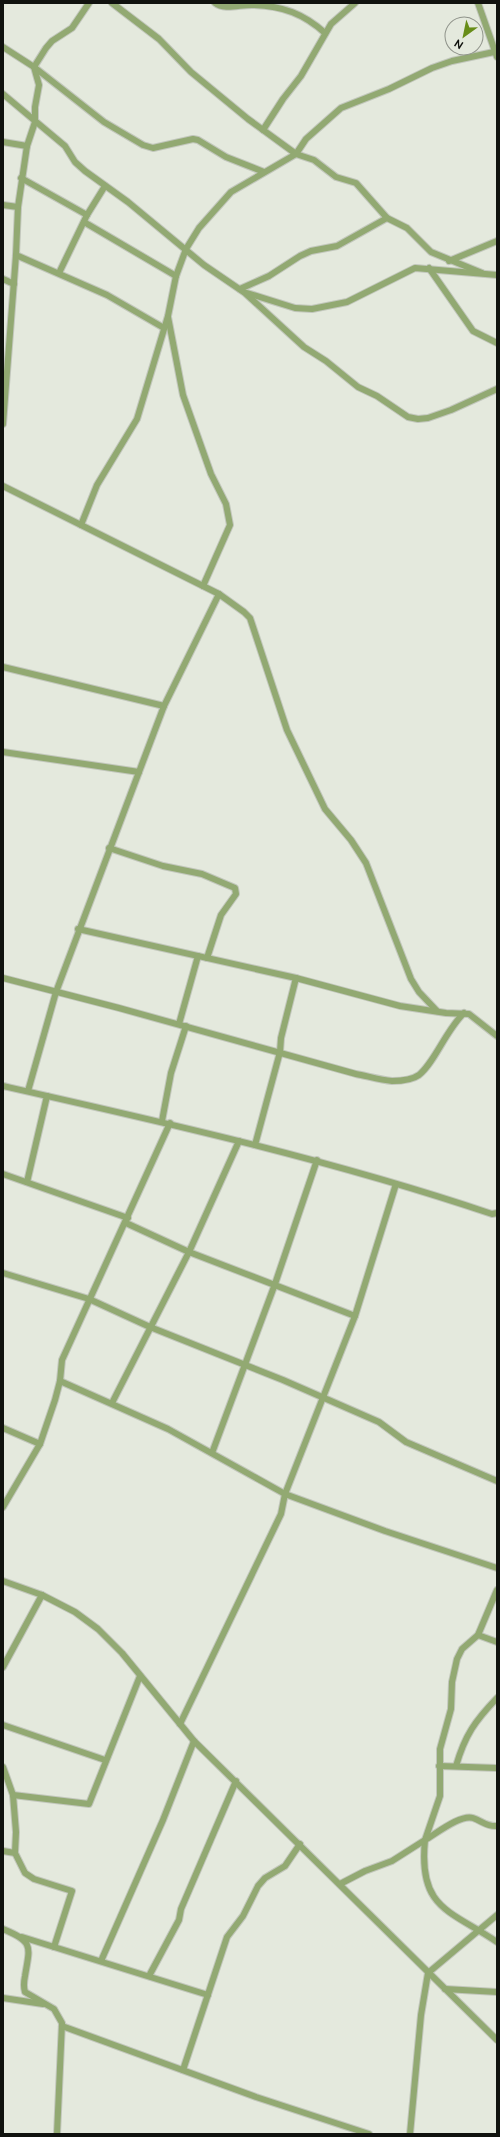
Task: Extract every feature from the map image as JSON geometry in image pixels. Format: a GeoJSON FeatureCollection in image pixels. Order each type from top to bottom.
{"type":"FeatureCollection","features":[{"type":"Feature","properties":{"kind":"street"},"geometry":{"type":"LineString","coordinates":[[3,424],[21,178],[27,146],[35,122],[35,107],[39,85],[34,67],[52,41],[72,28],[89,3]]}},
{"type":"Feature","properties":{"kind":"street"},"geometry":{"type":"LineString","coordinates":[[112,3],[153,34],[191,72],[263,130],[296,154],[314,160],[336,177],[356,183],[387,218],[407,228],[431,252],[449,261],[482,273]]}},
{"type":"Feature","properties":{"kind":"street"},"geometry":{"type":"LineString","coordinates":[[215,3],[221,7],[254,5],[299,14],[313,22],[325,33]]}},
{"type":"Feature","properties":{"kind":"street"},"geometry":{"type":"LineString","coordinates":[[263,130],[283,99],[301,76],[325,33],[337,17],[355,3]]}},
{"type":"Feature","properties":{"kind":"street"},"geometry":{"type":"LineString","coordinates":[[81,525],[100,480],[137,418],[168,316],[176,276],[186,249],[199,228],[231,192],[296,154],[306,139],[341,108],[389,89],[432,68],[452,61],[496,55],[478,3]]}},
{"type":"Feature","properties":{"kind":"street"},"geometry":{"type":"LineString","coordinates":[[3,47],[34,67],[99,117],[142,145],[153,148],[193,139],[198,140],[226,157],[264,172]]}},
{"type":"Feature","properties":{"kind":"street"},"geometry":{"type":"LineString","coordinates":[[3,94],[65,146],[75,162],[186,249],[209,269],[243,291],[304,347],[326,361],[358,387],[377,396],[408,417],[418,419],[428,418],[497,389]]}},
{"type":"Feature","properties":{"kind":"street"},"geometry":{"type":"LineString","coordinates":[[3,142],[27,146]]}},
{"type":"Feature","properties":{"kind":"street"},"geometry":{"type":"LineString","coordinates":[[21,178],[87,215]]}},
{"type":"Feature","properties":{"kind":"street"},"geometry":{"type":"LineString","coordinates":[[59,273],[87,215],[104,186]]}},
{"type":"Feature","properties":{"kind":"street"},"geometry":{"type":"LineString","coordinates":[[3,204],[18,207]]}},
{"type":"Feature","properties":{"kind":"street"},"geometry":{"type":"LineString","coordinates":[[243,291],[300,256],[311,251],[336,246],[387,218]]}},
{"type":"Feature","properties":{"kind":"street"},"geometry":{"type":"LineString","coordinates":[[84,222],[176,276]]}},
{"type":"Feature","properties":{"kind":"street"},"geometry":{"type":"LineString","coordinates":[[449,261],[497,241]]}},
{"type":"Feature","properties":{"kind":"street"},"geometry":{"type":"LineString","coordinates":[[16,255],[107,295],[164,328]]}},
{"type":"Feature","properties":{"kind":"street"},"geometry":{"type":"LineString","coordinates":[[243,291],[295,308],[312,309],[348,302],[414,268],[429,268],[497,275]]}},
{"type":"Feature","properties":{"kind":"street"},"geometry":{"type":"LineString","coordinates":[[429,268],[473,331],[497,343]]}},
{"type":"Feature","properties":{"kind":"street"},"geometry":{"type":"LineString","coordinates":[[3,279],[14,284]]}},
{"type":"Feature","properties":{"kind":"street"},"geometry":{"type":"LineString","coordinates":[[168,316],[183,395],[211,474],[226,504],[230,526],[203,586]]}},
{"type":"Feature","properties":{"kind":"street"},"geometry":{"type":"LineString","coordinates":[[3,486],[219,594],[250,618],[287,730],[300,759],[325,809],[351,840],[366,863],[411,979],[419,992],[437,1011]]}},
{"type":"Feature","properties":{"kind":"street"},"geometry":{"type":"LineString","coordinates":[[28,1091],[56,992],[78,929],[138,772],[164,706],[219,594]]}},
{"type":"Feature","properties":{"kind":"street"},"geometry":{"type":"LineString","coordinates":[[3,667],[164,706]]}},
{"type":"Feature","properties":{"kind":"street"},"geometry":{"type":"LineString","coordinates":[[3,752],[138,772]]}},
{"type":"Feature","properties":{"kind":"street"},"geometry":{"type":"LineString","coordinates":[[110,848],[163,866],[202,874],[235,888],[236,894],[221,915],[207,958]]}},
{"type":"Feature","properties":{"kind":"street"},"geometry":{"type":"LineString","coordinates":[[78,929],[296,978],[400,1006],[446,1013],[464,1013],[475,1017],[497,1036]]}},
{"type":"Feature","properties":{"kind":"street"},"geometry":{"type":"LineString","coordinates":[[179,1024],[198,956]]}},
{"type":"Feature","properties":{"kind":"street"},"geometry":{"type":"LineString","coordinates":[[3,978],[179,1024],[356,1074],[392,1081],[408,1079],[418,1075],[427,1066],[448,1031],[464,1013]]}},
{"type":"Feature","properties":{"kind":"street"},"geometry":{"type":"LineString","coordinates":[[255,1145],[280,1052],[281,1038],[296,978]]}},
{"type":"Feature","properties":{"kind":"street"},"geometry":{"type":"LineString","coordinates":[[162,1121],[171,1073],[186,1026]]}},
{"type":"Feature","properties":{"kind":"street"},"geometry":{"type":"LineString","coordinates":[[3,1086],[162,1121],[317,1160],[492,1214],[497,1214]]}},
{"type":"Feature","properties":{"kind":"street"},"geometry":{"type":"LineString","coordinates":[[27,1182],[47,1096]]}},
{"type":"Feature","properties":{"kind":"street"},"geometry":{"type":"LineString","coordinates":[[3,1507],[40,1444],[60,1381],[62,1360],[170,1124]]}},
{"type":"Feature","properties":{"kind":"street"},"geometry":{"type":"LineString","coordinates":[[112,1404],[189,1252],[239,1141]]}},
{"type":"Feature","properties":{"kind":"street"},"geometry":{"type":"LineString","coordinates":[[212,1453],[275,1284],[317,1160]]}},
{"type":"Feature","properties":{"kind":"street"},"geometry":{"type":"LineString","coordinates":[[3,1174],[127,1220],[189,1252],[356,1316]]}},
{"type":"Feature","properties":{"kind":"street"},"geometry":{"type":"LineString","coordinates":[[180,1724],[276,1526],[284,1506],[285,1494],[356,1316],[396,1184]]}},
{"type":"Feature","properties":{"kind":"street"},"geometry":{"type":"LineString","coordinates":[[3,1273],[90,1298],[150,1327],[245,1364],[379,1422],[406,1442],[497,1481]]}},
{"type":"Feature","properties":{"kind":"street"},"geometry":{"type":"LineString","coordinates":[[60,1381],[168,1429],[285,1494],[385,1531],[497,1568]]}},
{"type":"Feature","properties":{"kind":"street"},"geometry":{"type":"LineString","coordinates":[[3,1428],[40,1444]]}},
{"type":"Feature","properties":{"kind":"street"},"geometry":{"type":"LineString","coordinates":[[3,1581],[42,1595],[75,1612],[98,1629],[122,1653],[194,1741],[497,2040]]}},
{"type":"Feature","properties":{"kind":"street"},"geometry":{"type":"LineString","coordinates":[[497,1590],[478,1634],[462,1650],[457,1659],[452,1682],[451,1709],[440,1749],[440,1796],[425,1840],[424,1863],[430,1891],[446,1911],[454,1918],[479,1930],[497,1942]]}},
{"type":"Feature","properties":{"kind":"street"},"geometry":{"type":"LineString","coordinates":[[3,1667],[42,1595]]}},
{"type":"Feature","properties":{"kind":"street"},"geometry":{"type":"LineString","coordinates":[[478,1634],[497,1642]]}},
{"type":"Feature","properties":{"kind":"street"},"geometry":{"type":"LineString","coordinates":[[13,1795],[89,1804],[105,1760],[140,1676]]}},
{"type":"Feature","properties":{"kind":"street"},"geometry":{"type":"LineString","coordinates":[[456,1766],[462,1747],[473,1724],[497,1698]]}},
{"type":"Feature","properties":{"kind":"street"},"geometry":{"type":"LineString","coordinates":[[3,1725],[105,1760]]}},
{"type":"Feature","properties":{"kind":"street"},"geometry":{"type":"LineString","coordinates":[[101,1961],[194,1741]]}},
{"type":"Feature","properties":{"kind":"street"},"geometry":{"type":"LineString","coordinates":[[439,1766],[497,1768]]}},
{"type":"Feature","properties":{"kind":"street"},"geometry":{"type":"LineString","coordinates":[[3,1767],[13,1795],[16,1832],[15,1853],[24,1873],[28,1876],[72,1891],[54,1947]]}},
{"type":"Feature","properties":{"kind":"street"},"geometry":{"type":"LineString","coordinates":[[149,1976],[178,1920],[181,1909],[236,1781]]}},
{"type":"Feature","properties":{"kind":"street"},"geometry":{"type":"LineString","coordinates":[[340,1884],[365,1871],[392,1861],[462,1818],[467,1817],[486,1825],[497,1826]]}},
{"type":"Feature","properties":{"kind":"street"},"geometry":{"type":"LineString","coordinates":[[183,2070],[227,1938],[243,1916],[258,1886],[264,1878],[285,1866],[300,1844]]}},
{"type":"Feature","properties":{"kind":"street"},"geometry":{"type":"LineString","coordinates":[[3,1851],[15,1853]]}},
{"type":"Feature","properties":{"kind":"street"},"geometry":{"type":"LineString","coordinates":[[410,2134],[420,2015],[428,1972],[497,1915]]}},
{"type":"Feature","properties":{"kind":"street"},"geometry":{"type":"LineString","coordinates":[[3,1929],[18,1936],[208,1995]]}},
{"type":"Feature","properties":{"kind":"street"},"geometry":{"type":"LineString","coordinates":[[18,1936],[28,1945],[30,1950],[24,1982],[25,1992],[48,2005],[58,2015],[62,2026],[57,2134]]}},
{"type":"Feature","properties":{"kind":"street"},"geometry":{"type":"LineString","coordinates":[[445,1989],[497,1992]]}},
{"type":"Feature","properties":{"kind":"street"},"geometry":{"type":"LineString","coordinates":[[3,1998],[48,2005]]}},
{"type":"Feature","properties":{"kind":"street"},"geometry":{"type":"LineString","coordinates":[[62,2026],[256,2097],[369,2134]]}}]}
